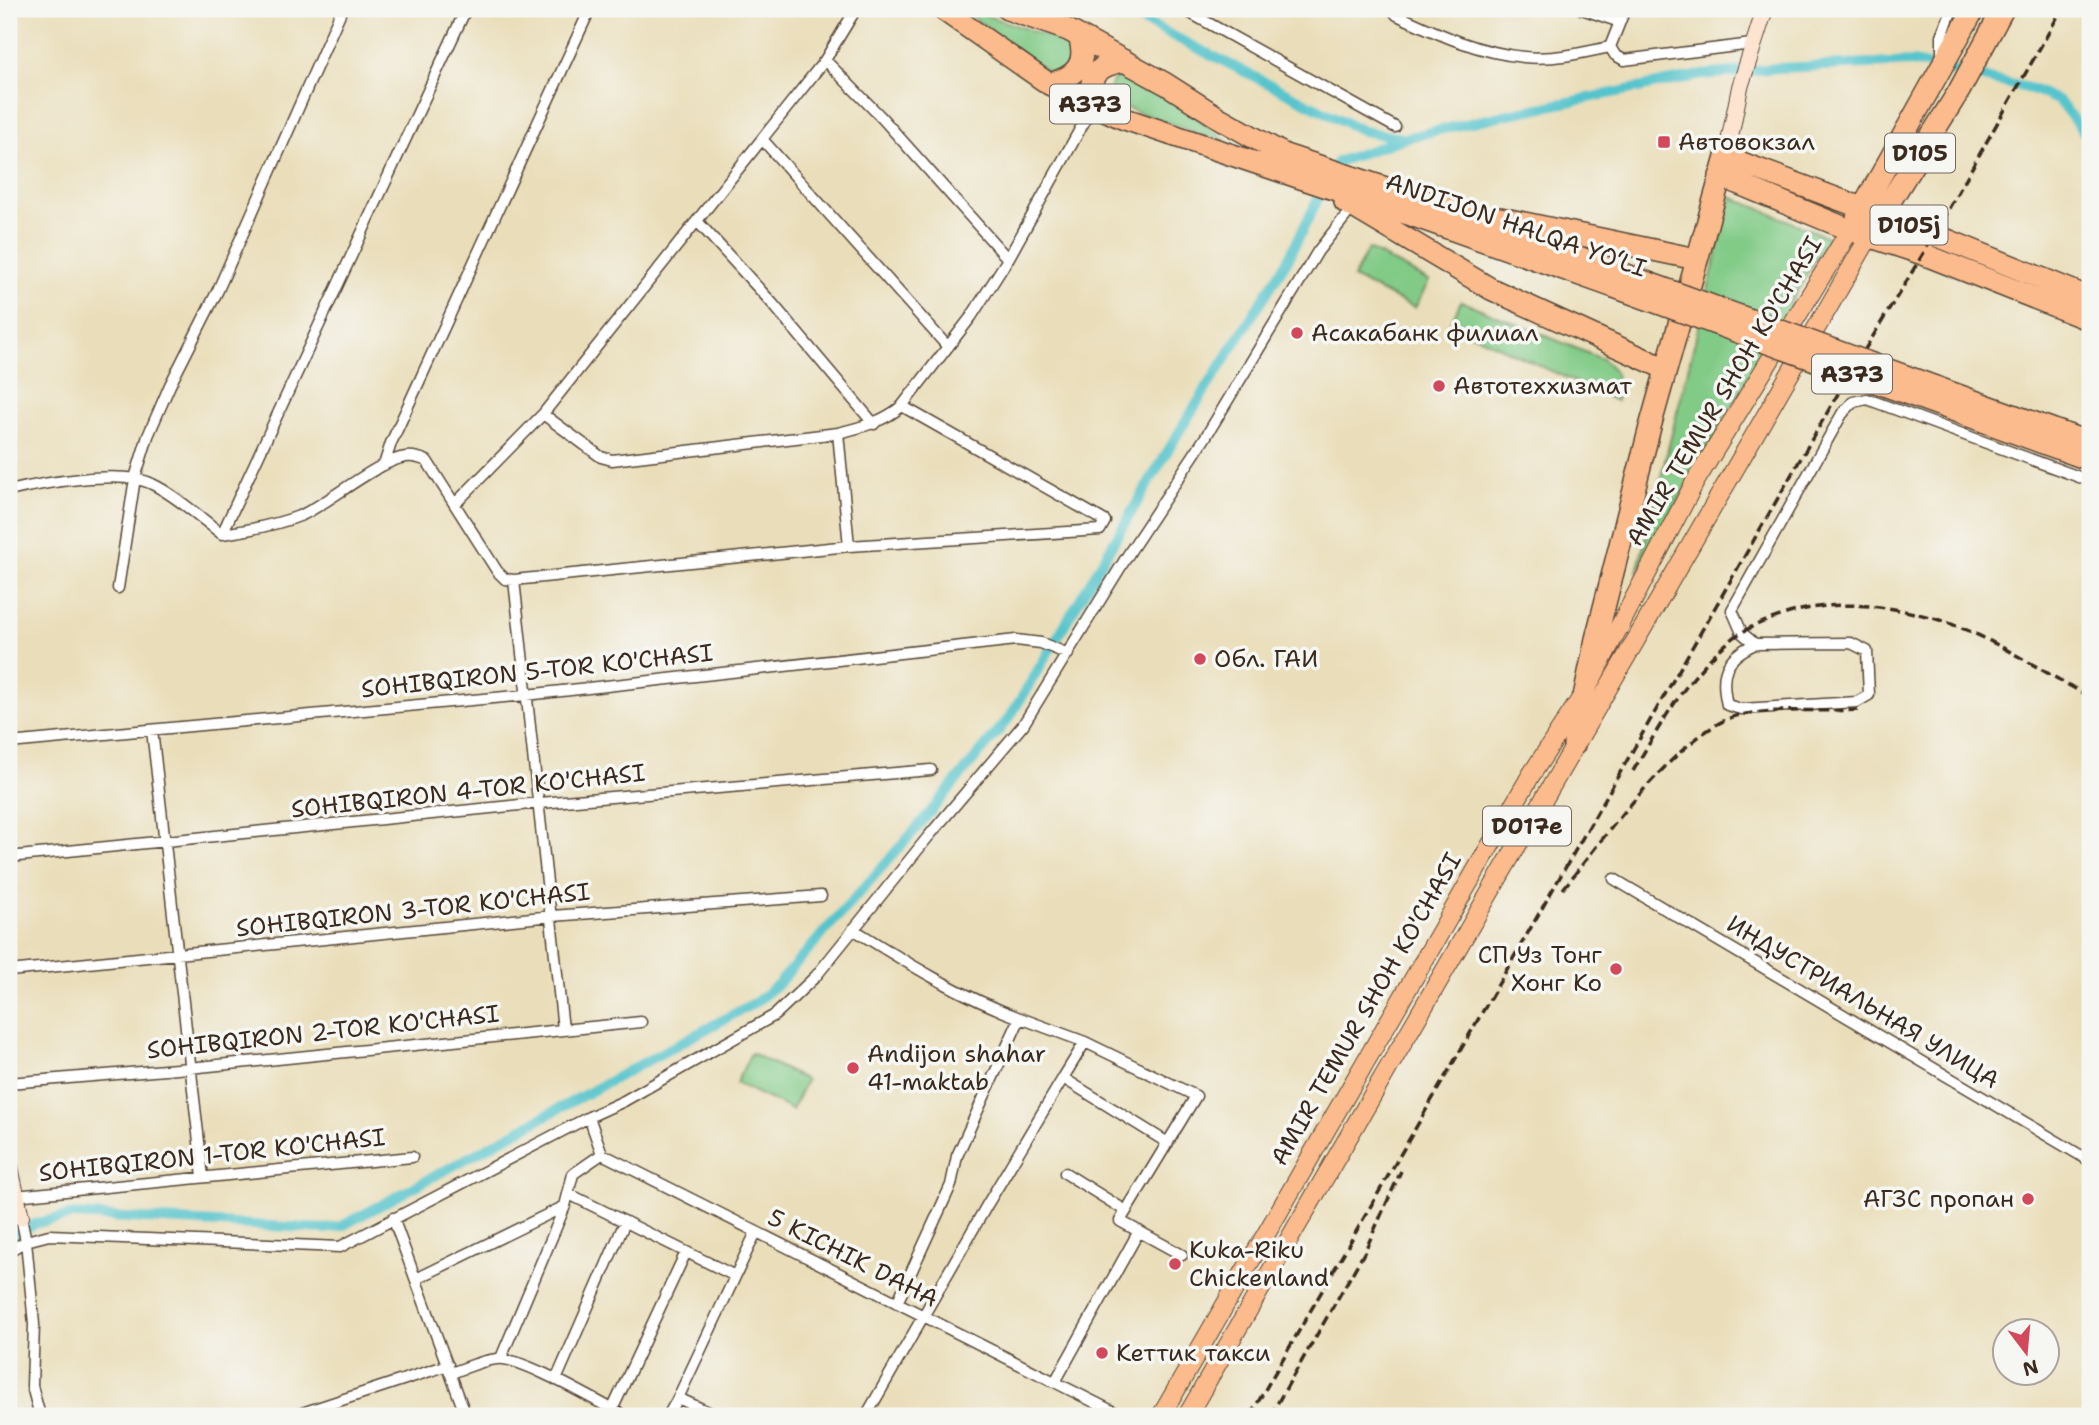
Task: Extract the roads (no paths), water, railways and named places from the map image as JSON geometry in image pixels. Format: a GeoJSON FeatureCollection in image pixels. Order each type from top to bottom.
{"type":"FeatureCollection","features":[{"type":"Feature","properties":{"kind":"highway","name":"ANDIJON HALQA YO‘LI"},"geometry":{"type":"LineString","coordinates":[[942,9],[1049,84],[1122,118],[1619,281],[2090,443]]}},
{"type":"Feature","properties":{"kind":"highway","name":"ANDIJON HALQA YO‘LI"},"geometry":{"type":"LineString","coordinates":[[1007,9],[1042,15],[1285,155],[1450,209],[1619,281],[2090,460]]}},
{"type":"Feature","properties":{"kind":"highway","name":"D105"},"geometry":{"type":"LineString","coordinates":[[1859,234],[1930,89],[1974,9]]}},
{"type":"Feature","properties":{"kind":"highway","name":"D105"},"geometry":{"type":"LineString","coordinates":[[1872,211],[1959,91],[2005,10]]}},
{"type":"Feature","properties":{"kind":"highway"},"geometry":{"type":"LineString","coordinates":[[1049,84],[1071,76],[1079,68],[1082,47],[1079,36]]}},
{"type":"Feature","properties":{"kind":"highway"},"geometry":{"type":"LineString","coordinates":[[1093,106],[1090,86],[1097,71],[1125,61]]}},
{"type":"Feature","properties":{"kind":"highway"},"geometry":{"type":"LineString","coordinates":[[1574,744],[1596,639],[1666,369],[1723,167]]}},
{"type":"Feature","properties":{"kind":"highway","name":"D105j"},"geometry":{"type":"LineString","coordinates":[[1723,167],[1872,211],[2090,298]]}},
{"type":"Feature","properties":{"kind":"highway","name":"D105j"},"geometry":{"type":"LineString","coordinates":[[1723,167],[1859,234],[1923,254],[2090,320]]}},
{"type":"Feature","properties":{"kind":"highway"},"geometry":{"type":"LineString","coordinates":[[1307,180],[1492,289],[1666,369]]}},
{"type":"Feature","properties":{"kind":"highway"},"geometry":{"type":"LineString","coordinates":[[1450,209],[1528,222],[1696,259]]}},
{"type":"Feature","properties":{"kind":"main road"},"geometry":{"type":"LineString","coordinates":[[1723,167],[1740,87],[1765,9]]}},
{"type":"Feature","properties":{"kind":"main road","name":"AMIR TEMUR SHOH KO'CHASI"},"geometry":{"type":"LineString","coordinates":[[1161,1416],[1531,775],[1585,692],[1695,482],[1859,234]]}},
{"type":"Feature","properties":{"kind":"main road","name":"AMIR TEMUR SHOH KO'CHASI"},"geometry":{"type":"LineString","coordinates":[[1187,1416],[1574,744],[1859,234]]}},
{"type":"Feature","properties":{"kind":"main road"},"geometry":{"type":"LineString","coordinates":[[9,1163],[20,1217]]}},
{"type":"Feature","properties":{"kind":"street"},"geometry":{"type":"LineString","coordinates":[[118,587],[135,478],[148,436],[170,385],[218,290],[342,9]]}},
{"type":"Feature","properties":{"kind":"street"},"geometry":{"type":"LineString","coordinates":[[222,534],[466,9]]}},
{"type":"Feature","properties":{"kind":"street"},"geometry":{"type":"LineString","coordinates":[[384,465],[391,443],[590,9]]}},
{"type":"Feature","properties":{"kind":"street"},"geometry":{"type":"LineString","coordinates":[[456,503],[543,414],[825,60],[856,9]]}},
{"type":"Feature","properties":{"kind":"street"},"geometry":{"type":"LineString","coordinates":[[1183,9],[1395,127]]}},
{"type":"Feature","properties":{"kind":"street"},"geometry":{"type":"LineString","coordinates":[[1392,9],[1397,15],[1459,43],[1526,58],[1575,54],[1610,47]]}},
{"type":"Feature","properties":{"kind":"street"},"geometry":{"type":"LineString","coordinates":[[1582,9],[1620,22]]}},
{"type":"Feature","properties":{"kind":"street"},"geometry":{"type":"LineString","coordinates":[[1610,47],[1625,9]]}},
{"type":"Feature","properties":{"kind":"street"},"geometry":{"type":"LineString","coordinates":[[1942,66],[1942,36],[1952,9]]}},
{"type":"Feature","properties":{"kind":"street"},"geometry":{"type":"LineString","coordinates":[[1610,47],[1615,55],[1624,60],[1751,48]]}},
{"type":"Feature","properties":{"kind":"street"},"geometry":{"type":"LineString","coordinates":[[825,60],[882,118],[1008,259]]}},
{"type":"Feature","properties":{"kind":"street"},"geometry":{"type":"LineString","coordinates":[[543,414],[601,457],[612,460],[838,433],[874,424],[889,417],[902,406],[971,317],[1008,259],[1093,106]]}},
{"type":"Feature","properties":{"kind":"street"},"geometry":{"type":"LineString","coordinates":[[762,139],[948,346]]}},
{"type":"Feature","properties":{"kind":"street"},"geometry":{"type":"LineString","coordinates":[[9,1251],[26,1241],[50,1235],[341,1247],[624,1101],[775,1015],[816,976],[1023,725],[1065,652],[1205,438],[1318,251],[1353,207]]}},
{"type":"Feature","properties":{"kind":"street"},"geometry":{"type":"LineString","coordinates":[[697,221],[772,303],[874,424]]}},
{"type":"Feature","properties":{"kind":"street"},"geometry":{"type":"LineString","coordinates":[[1755,644],[1740,651],[1726,668],[1722,684],[1727,705],[1741,709],[1857,702],[1869,695],[1867,651],[1852,643],[1755,644],[1742,633],[1732,610],[1842,414],[1853,402],[1867,399],[2090,481]]}},
{"type":"Feature","properties":{"kind":"street"},"geometry":{"type":"LineString","coordinates":[[9,491],[71,481],[135,478],[153,484],[222,534],[299,516],[317,508],[384,465],[408,457],[427,461],[497,571],[505,579],[514,580],[849,546],[1100,530],[1105,521],[902,406]]}},
{"type":"Feature","properties":{"kind":"street"},"geometry":{"type":"LineString","coordinates":[[838,433],[849,546]]}},
{"type":"Feature","properties":{"kind":"street"},"geometry":{"type":"LineString","coordinates":[[514,580],[563,1029]]}},
{"type":"Feature","properties":{"kind":"street","name":"SOHIBQIRON 5-TOR KO'CHASI"},"geometry":{"type":"LineString","coordinates":[[9,743],[526,695],[1016,640],[1041,643],[1065,652]]}},
{"type":"Feature","properties":{"kind":"street"},"geometry":{"type":"LineString","coordinates":[[152,730],[203,1177]]}},
{"type":"Feature","properties":{"kind":"street","name":"SOHIBQIRON 4-TOR KO'CHASI"},"geometry":{"type":"LineString","coordinates":[[9,857],[540,803],[931,769]]}},
{"type":"Feature","properties":{"kind":"street","name":"ИНДУСТРИАЛЬНАЯ УЛИЦА"},"geometry":{"type":"LineString","coordinates":[[1614,880],[2090,1161]]}},
{"type":"Feature","properties":{"kind":"street","name":"SOHIBQIRON 3-TOR KO'CHASI"},"geometry":{"type":"LineString","coordinates":[[9,971],[552,916],[821,896]]}},
{"type":"Feature","properties":{"kind":"street"},"geometry":{"type":"LineString","coordinates":[[853,929],[946,985],[986,1005],[1085,1042],[1196,1096],[1120,1221],[1182,1255]]}},
{"type":"Feature","properties":{"kind":"street"},"geometry":{"type":"LineString","coordinates":[[897,1303],[951,1185],[957,1156],[1020,1018]]}},
{"type":"Feature","properties":{"kind":"street","name":"SOHIBQIRON 2-TOR KO'CHASI"},"geometry":{"type":"LineString","coordinates":[[9,1083],[190,1068],[641,1022]]}},
{"type":"Feature","properties":{"kind":"street"},"geometry":{"type":"LineString","coordinates":[[866,1416],[1085,1042]]}},
{"type":"Feature","properties":{"kind":"street"},"geometry":{"type":"LineString","coordinates":[[1063,1078],[1168,1143]]}},
{"type":"Feature","properties":{"kind":"street"},"geometry":{"type":"LineString","coordinates":[[500,1358],[565,1206],[573,1174],[602,1154],[589,1117]]}},
{"type":"Feature","properties":{"kind":"street","name":"5 KICHIK DAHA"},"geometry":{"type":"LineString","coordinates":[[602,1154],[1122,1416]]}},
{"type":"Feature","properties":{"kind":"street","name":"SOHIBQIRON 1-TOR KO'CHASI"},"geometry":{"type":"LineString","coordinates":[[15,1196],[412,1157]]}},
{"type":"Feature","properties":{"kind":"street"},"geometry":{"type":"LineString","coordinates":[[1065,1173],[1126,1210]]}},
{"type":"Feature","properties":{"kind":"street"},"geometry":{"type":"LineString","coordinates":[[569,1194],[735,1276]]}},
{"type":"Feature","properties":{"kind":"street"},"geometry":{"type":"LineString","coordinates":[[416,1279],[565,1206]]}},
{"type":"Feature","properties":{"kind":"street"},"geometry":{"type":"LineString","coordinates":[[20,1217],[26,1241],[34,1324],[32,1386],[40,1416]]}},
{"type":"Feature","properties":{"kind":"street"},"geometry":{"type":"LineString","coordinates":[[393,1218],[466,1416]]}},
{"type":"Feature","properties":{"kind":"street"},"geometry":{"type":"LineString","coordinates":[[556,1380],[625,1222]]}},
{"type":"Feature","properties":{"kind":"street"},"geometry":{"type":"LineString","coordinates":[[1055,1382],[1139,1231]]}},
{"type":"Feature","properties":{"kind":"street"},"geometry":{"type":"LineString","coordinates":[[668,1416],[756,1232]]}},
{"type":"Feature","properties":{"kind":"street"},"geometry":{"type":"LineString","coordinates":[[612,1410],[686,1252]]}},
{"type":"Feature","properties":{"kind":"street"},"geometry":{"type":"LineString","coordinates":[[293,1416],[449,1369],[500,1358],[556,1380],[625,1416]]}},
{"type":"Feature","properties":{"kind":"street"},"geometry":{"type":"LineString","coordinates":[[678,1398],[716,1416]]}},
{"type":"Feature","properties":{"kind":"waterway"},"geometry":{"type":"LineString","coordinates":[[1119,9],[1363,131],[1402,138]]}},
{"type":"Feature","properties":{"kind":"waterway"},"geometry":{"type":"LineString","coordinates":[[1333,171],[1337,162],[1405,138],[1702,75],[1778,68],[1913,62],[2032,89],[2059,101],[2090,140]]}},
{"type":"Feature","properties":{"kind":"waterway"},"geometry":{"type":"LineString","coordinates":[[9,1237],[37,1223],[73,1215],[325,1229],[342,1226],[756,1002],[778,984],[915,830],[1010,717],[1179,432],[1287,261],[1325,185]]}},
{"type":"Feature","properties":{"kind":"railway"},"geometry":{"type":"LineString","coordinates":[[1250,1416],[2062,9]]}},
{"type":"Feature","properties":{"kind":"railway"},"geometry":{"type":"LineString","coordinates":[[1633,771],[1676,701],[1715,654],[1749,628],[1807,609],[1858,605],[1911,612],[1937,619],[1984,638],[2090,697]]}},
{"type":"Feature","properties":{"kind":"railway"},"geometry":{"type":"LineString","coordinates":[[1563,889],[1644,789],[1694,741],[1718,724],[1740,715],[1754,713],[1858,710]]}},
{"type":"Feature","properties":{"kind":"railway"},"geometry":{"type":"LineString","coordinates":[[1270,1416],[1364,1253],[1401,1171]]}},
{"type":"Feature","properties":{"kind":"place","name":"Автовокзал"},"geometry":{"type":"Point","coordinates":[1664,142]}},
{"type":"Feature","properties":{"kind":"place","name":"Асакабанк филиал"},"geometry":{"type":"Point","coordinates":[1297,333]}},
{"type":"Feature","properties":{"kind":"place","name":"Автотеххизмат"},"geometry":{"type":"Point","coordinates":[1439,386]}},
{"type":"Feature","properties":{"kind":"place","name":"Обл. ГАИ"},"geometry":{"type":"Point","coordinates":[1200,659]}},
{"type":"Feature","properties":{"kind":"place","name":"СП Уз Тонг Хонг Ко"},"geometry":{"type":"Point","coordinates":[1616,969]}},
{"type":"Feature","properties":{"kind":"place","name":"Andijon shahar 41-maktab"},"geometry":{"type":"Point","coordinates":[853,1068]}},
{"type":"Feature","properties":{"kind":"place","name":"АГЗС пропан"},"geometry":{"type":"Point","coordinates":[2028,1199]}},
{"type":"Feature","properties":{"kind":"place","name":"Kuka-Riku Chickenland"},"geometry":{"type":"Point","coordinates":[1175,1264]}},
{"type":"Feature","properties":{"kind":"place","name":"Кеттик такси"},"geometry":{"type":"Point","coordinates":[1102,1353]}}]}
